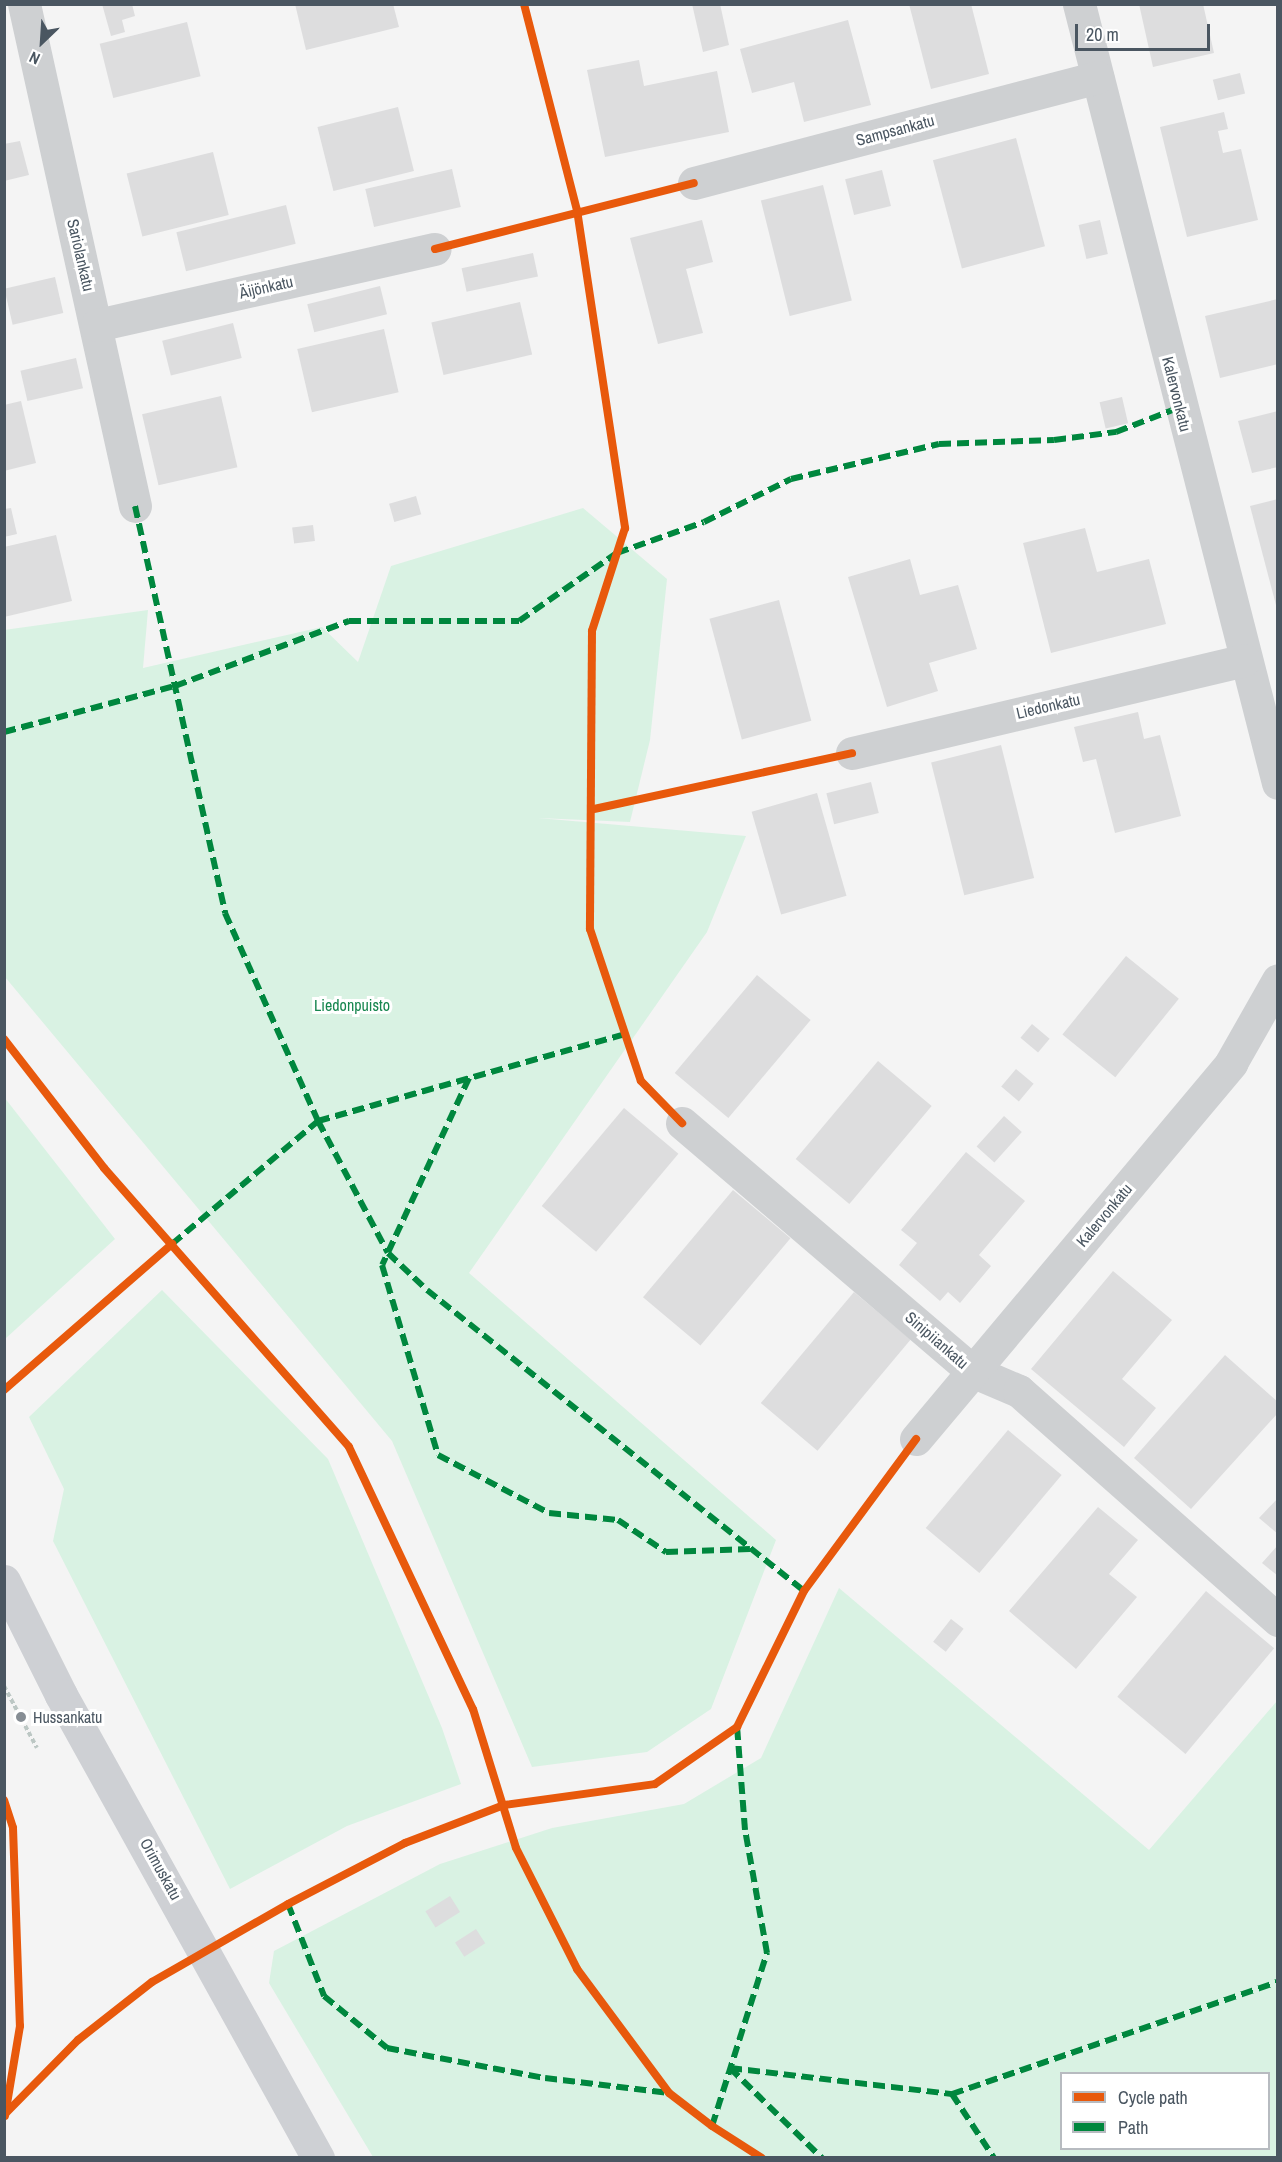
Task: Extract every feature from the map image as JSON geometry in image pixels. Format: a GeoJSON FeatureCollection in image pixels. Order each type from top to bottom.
{"type":"FeatureCollection","features":[{"type":"Feature","properties":{"kind":"main road","name":"Orimuskatu"},"geometry":{"type":"LineString","coordinates":[[4,1581],[61,1695],[318,2157]]}},
{"type":"Feature","properties":{"kind":"street","name":"Sariolankatu"},"geometry":{"type":"LineString","coordinates":[[24,4],[135,506]]}},
{"type":"Feature","properties":{"kind":"street","name":"Kalervonkatu"},"geometry":{"type":"LineString","coordinates":[[1079,4],[1244,660],[1278,783]]}},
{"type":"Feature","properties":{"kind":"street","name":"Sampsankatu"},"geometry":{"type":"LineString","coordinates":[[694,183],[1097,76]]}},
{"type":"Feature","properties":{"kind":"street","name":"Äijönkatu"},"geometry":{"type":"LineString","coordinates":[[96,325],[435,249]]}},
{"type":"Feature","properties":{"kind":"street","name":"Liedonkatu"},"geometry":{"type":"LineString","coordinates":[[852,753],[1244,660]]}},
{"type":"Feature","properties":{"kind":"street","name":"Kalervonkatu"},"geometry":{"type":"LineString","coordinates":[[916,1439],[1231,1063],[1278,980]]}},
{"type":"Feature","properties":{"kind":"street","name":"Sinipiiankatu"},"geometry":{"type":"LineString","coordinates":[[682,1123],[972,1371],[1019,1391],[1278,1620]]}},
{"type":"Feature","properties":{"kind":"path"},"geometry":{"type":"LineString","coordinates":[[4,1686],[38,1748]]}},
{"type":"Feature","properties":{"kind":"path"},"geometry":{"type":"LineString","coordinates":[[4,1702],[11,1698]]}},
{"type":"Feature","properties":{"kind":"green space","name":"Liedonpuisto"},"geometry":{"type":"Polygon","coordinates":[[[583,508],[667,579],[650,740],[630,822],[538,818],[746,836],[707,932],[469,1273],[776,1540],[711,1709],[647,1752],[532,1767],[392,1441],[5,977],[4,630],[148,610],[143,668],[322,627],[358,662],[391,566],[583,508]]]}},
{"type":"Feature","properties":{"kind":"green space"},"geometry":{"type":"Polygon","coordinates":[[[4,1097],[115,1239],[5,1339],[4,1339],[4,1097]]]}},
{"type":"Feature","properties":{"kind":"green space"},"geometry":{"type":"Polygon","coordinates":[[[162,1290],[328,1459],[442,1728],[461,1784],[347,1826],[230,1889],[53,1541],[64,1489],[29,1417],[162,1290]]]}},
{"type":"Feature","properties":{"kind":"green space"},"geometry":{"type":"Polygon","coordinates":[[[839,1588],[1149,1850],[1277,1701],[1277,2157],[373,2157],[269,1983],[274,1951],[440,1864],[552,1828],[684,1804],[761,1758],[839,1588]]]}},
{"type":"Feature","properties":{"kind":"building"},"geometry":{"type":"Polygon","coordinates":[[[102,4],[132,4],[135,16],[122,20],[125,32],[111,36],[102,4]]]}},
{"type":"Feature","properties":{"kind":"building"},"geometry":{"type":"Polygon","coordinates":[[[295,4],[393,4],[399,27],[306,50],[295,4]]]}},
{"type":"Feature","properties":{"kind":"building"},"geometry":{"type":"Polygon","coordinates":[[[692,4],[720,4],[729,45],[703,52],[692,4]]]}},
{"type":"Feature","properties":{"kind":"building"},"geometry":{"type":"Polygon","coordinates":[[[909,4],[971,4],[989,74],[931,89],[909,4]]]}},
{"type":"Feature","properties":{"kind":"building"},"geometry":{"type":"Polygon","coordinates":[[[1139,4],[1203,4],[1214,53],[1153,67],[1139,4]]]}},
{"type":"Feature","properties":{"kind":"building"},"geometry":{"type":"Polygon","coordinates":[[[848,20],[871,105],[804,122],[794,82],[752,93],[740,49],[848,20]]]}},
{"type":"Feature","properties":{"kind":"building"},"geometry":{"type":"Polygon","coordinates":[[[187,22],[201,76],[113,98],[100,44],[187,22]]]}},
{"type":"Feature","properties":{"kind":"building"},"geometry":{"type":"Polygon","coordinates":[[[639,60],[644,86],[717,71],[729,132],[605,157],[587,70],[639,60]]]}},
{"type":"Feature","properties":{"kind":"building"},"geometry":{"type":"Polygon","coordinates":[[[1240,73],[1245,93],[1218,100],[1213,80],[1240,73]]]}},
{"type":"Feature","properties":{"kind":"building"},"geometry":{"type":"Polygon","coordinates":[[[398,107],[414,171],[333,191],[317,127],[398,107]]]}},
{"type":"Feature","properties":{"kind":"building"},"geometry":{"type":"Polygon","coordinates":[[[1224,112],[1228,129],[1218,131],[1223,153],[1241,149],[1258,220],[1187,237],[1160,127],[1224,112]]]}},
{"type":"Feature","properties":{"kind":"building"},"geometry":{"type":"Polygon","coordinates":[[[1016,138],[1045,246],[962,268],[933,160],[1016,138]]]}},
{"type":"Feature","properties":{"kind":"building"},"geometry":{"type":"Polygon","coordinates":[[[20,141],[29,175],[4,181],[4,144],[20,141]]]}},
{"type":"Feature","properties":{"kind":"building"},"geometry":{"type":"Polygon","coordinates":[[[213,152],[229,215],[142,237],[127,174],[213,152]]]}},
{"type":"Feature","properties":{"kind":"building"},"geometry":{"type":"Polygon","coordinates":[[[452,169],[461,207],[374,227],[365,189],[452,169]]]}},
{"type":"Feature","properties":{"kind":"building"},"geometry":{"type":"Polygon","coordinates":[[[882,170],[891,206],[854,215],[845,179],[882,170]]]}},
{"type":"Feature","properties":{"kind":"building"},"geometry":{"type":"Polygon","coordinates":[[[823,185],[852,300],[790,316],[761,200],[823,185]]]}},
{"type":"Feature","properties":{"kind":"building"},"geometry":{"type":"Polygon","coordinates":[[[286,205],[296,244],[186,271],[176,232],[286,205]]]}},
{"type":"Feature","properties":{"kind":"building"},"geometry":{"type":"Polygon","coordinates":[[[702,220],[713,262],[686,269],[703,333],[658,344],[630,238],[702,220]]]}},
{"type":"Feature","properties":{"kind":"building"},"geometry":{"type":"Polygon","coordinates":[[[1100,220],[1108,254],[1086,259],[1079,225],[1100,220]]]}},
{"type":"Feature","properties":{"kind":"building"},"geometry":{"type":"Polygon","coordinates":[[[533,253],[538,276],[467,292],[462,268],[533,253]]]}},
{"type":"Feature","properties":{"kind":"building"},"geometry":{"type":"Polygon","coordinates":[[[55,277],[63,313],[13,325],[4,289],[55,277]]]}},
{"type":"Feature","properties":{"kind":"building"},"geometry":{"type":"Polygon","coordinates":[[[380,286],[387,314],[314,332],[307,304],[380,286]]]}},
{"type":"Feature","properties":{"kind":"building"},"geometry":{"type":"Polygon","coordinates":[[[1278,299],[1278,364],[1220,378],[1205,316],[1278,299]]]}},
{"type":"Feature","properties":{"kind":"building"},"geometry":{"type":"Polygon","coordinates":[[[520,302],[532,355],[443,375],[431,322],[520,302]]]}},
{"type":"Feature","properties":{"kind":"building"},"geometry":{"type":"Polygon","coordinates":[[[233,323],[242,358],[171,376],[162,341],[233,323]]]}},
{"type":"Feature","properties":{"kind":"building"},"geometry":{"type":"Polygon","coordinates":[[[384,329],[399,392],[312,412],[297,349],[384,329]]]}},
{"type":"Feature","properties":{"kind":"building"},"geometry":{"type":"Polygon","coordinates":[[[76,358],[83,388],[27,401],[20,371],[76,358]]]}},
{"type":"Feature","properties":{"kind":"building"},"geometry":{"type":"Polygon","coordinates":[[[221,396],[237,467],[158,485],[142,414],[221,396]]]}},
{"type":"Feature","properties":{"kind":"building"},"geometry":{"type":"Polygon","coordinates":[[[1122,397],[1128,423],[1106,428],[1100,402],[1122,397]]]}},
{"type":"Feature","properties":{"kind":"building"},"geometry":{"type":"Polygon","coordinates":[[[21,401],[36,463],[4,471],[4,405],[21,401]]]}},
{"type":"Feature","properties":{"kind":"building"},"geometry":{"type":"Polygon","coordinates":[[[1278,411],[1278,467],[1252,473],[1238,421],[1278,411]]]}},
{"type":"Feature","properties":{"kind":"building"},"geometry":{"type":"Polygon","coordinates":[[[416,496],[421,514],[394,522],[389,504],[416,496]]]}},
{"type":"Feature","properties":{"kind":"building"},"geometry":{"type":"Polygon","coordinates":[[[1278,499],[1278,609],[1277,609],[1250,506],[1278,499]]]}},
{"type":"Feature","properties":{"kind":"building"},"geometry":{"type":"Polygon","coordinates":[[[11,508],[17,534],[4,537],[4,509],[11,508]]]}},
{"type":"Feature","properties":{"kind":"building"},"geometry":{"type":"Polygon","coordinates":[[[313,525],[315,541],[294,543],[292,528],[313,525]]]}},
{"type":"Feature","properties":{"kind":"building"},"geometry":{"type":"Polygon","coordinates":[[[1085,528],[1097,572],[1149,559],[1166,624],[1051,653],[1023,543],[1085,528]]]}},
{"type":"Feature","properties":{"kind":"building"},"geometry":{"type":"Polygon","coordinates":[[[56,535],[72,601],[4,617],[4,547],[56,535]]]}},
{"type":"Feature","properties":{"kind":"building"},"geometry":{"type":"Polygon","coordinates":[[[910,559],[920,595],[958,585],[977,649],[929,663],[938,691],[887,707],[848,577],[910,559]]]}},
{"type":"Feature","properties":{"kind":"building"},"geometry":{"type":"Polygon","coordinates":[[[779,600],[811,721],[742,739],[709,619],[779,600]]]}},
{"type":"Feature","properties":{"kind":"building"},"geometry":{"type":"Polygon","coordinates":[[[1138,712],[1144,739],[1160,735],[1181,816],[1115,833],[1096,759],[1083,762],[1074,727],[1138,712]]]}},
{"type":"Feature","properties":{"kind":"building"},"geometry":{"type":"Polygon","coordinates":[[[1001,745],[1034,878],[964,895],[931,762],[1001,745]]]}},
{"type":"Feature","properties":{"kind":"building"},"geometry":{"type":"Polygon","coordinates":[[[871,782],[879,813],[834,824],[826,793],[871,782]]]}},
{"type":"Feature","properties":{"kind":"building"},"geometry":{"type":"Polygon","coordinates":[[[817,793],[846,896],[781,915],[752,812],[817,793]]]}},
{"type":"Feature","properties":{"kind":"building"},"geometry":{"type":"Polygon","coordinates":[[[1126,956],[1179,999],[1115,1077],[1062,1034],[1126,956]]]}},
{"type":"Feature","properties":{"kind":"building"},"geometry":{"type":"Polygon","coordinates":[[[757,975],[811,1020],[728,1118],[675,1073],[757,975]]]}},
{"type":"Feature","properties":{"kind":"building"},"geometry":{"type":"Polygon","coordinates":[[[1032,1024],[1050,1039],[1038,1053],[1020,1038],[1032,1024]]]}},
{"type":"Feature","properties":{"kind":"building"},"geometry":{"type":"Polygon","coordinates":[[[878,1061],[932,1106],[849,1204],[796,1159],[878,1061]]]}},
{"type":"Feature","properties":{"kind":"building"},"geometry":{"type":"Polygon","coordinates":[[[1016,1069],[1034,1084],[1019,1101],[1001,1087],[1016,1069]]]}},
{"type":"Feature","properties":{"kind":"building"},"geometry":{"type":"Polygon","coordinates":[[[624,1108],[678,1154],[596,1252],[542,1206],[624,1108]]]}},
{"type":"Feature","properties":{"kind":"building"},"geometry":{"type":"Polygon","coordinates":[[[1004,1116],[1022,1132],[994,1163],[977,1146],[1004,1116]]]}},
{"type":"Feature","properties":{"kind":"building"},"geometry":{"type":"Polygon","coordinates":[[[966,1152],[1025,1201],[979,1255],[991,1266],[960,1303],[948,1292],[940,1301],[899,1265],[917,1243],[901,1230],[966,1152]]]}},
{"type":"Feature","properties":{"kind":"building"},"geometry":{"type":"Polygon","coordinates":[[[733,1190],[790,1238],[700,1345],[643,1297],[733,1190]]]}},
{"type":"Feature","properties":{"kind":"building"},"geometry":{"type":"Polygon","coordinates":[[[1113,1271],[1172,1320],[1122,1379],[1156,1408],[1124,1447],[1031,1369],[1113,1271]]]}},
{"type":"Feature","properties":{"kind":"building"},"geometry":{"type":"Polygon","coordinates":[[[854,1292],[911,1340],[817,1451],[761,1403],[854,1292]]]}},
{"type":"Feature","properties":{"kind":"building"},"geometry":{"type":"Polygon","coordinates":[[[1225,1355],[1278,1402],[1278,1413],[1191,1509],[1134,1458],[1225,1355]]]}},
{"type":"Feature","properties":{"kind":"building"},"geometry":{"type":"Polygon","coordinates":[[[1008,1430],[1062,1475],[979,1573],[926,1528],[1008,1430]]]}},
{"type":"Feature","properties":{"kind":"building"},"geometry":{"type":"Polygon","coordinates":[[[1278,1498],[1278,1534],[1259,1518],[1278,1498]]]}},
{"type":"Feature","properties":{"kind":"building"},"geometry":{"type":"Polygon","coordinates":[[[1098,1507],[1138,1540],[1109,1574],[1137,1597],[1076,1669],[1009,1611],[1098,1507]]]}},
{"type":"Feature","properties":{"kind":"building"},"geometry":{"type":"Polygon","coordinates":[[[1278,1545],[1278,1576],[1262,1563],[1278,1545]]]}},
{"type":"Feature","properties":{"kind":"building"},"geometry":{"type":"Polygon","coordinates":[[[1206,1591],[1274,1648],[1185,1754],[1117,1697],[1206,1591]]]}},
{"type":"Feature","properties":{"kind":"building"},"geometry":{"type":"Polygon","coordinates":[[[951,1619],[964,1629],[946,1652],[933,1642],[951,1619]]]}},
{"type":"Feature","properties":{"kind":"building"},"geometry":{"type":"Polygon","coordinates":[[[450,1896],[460,1912],[435,1927],[425,1911],[450,1896]]]}},
{"type":"Feature","properties":{"kind":"building"},"geometry":{"type":"Polygon","coordinates":[[[476,1929],[485,1943],[464,1957],[455,1943],[476,1929]]]}},
{"type":"Feature","properties":{"kind":"marked path"},"geometry":{"type":"LineString","coordinates":[[4,732],[175,686],[349,621],[519,621],[617,553],[704,522],[791,479],[939,444],[1054,440],[1116,432],[1180,407]]}},
{"type":"Feature","properties":{"kind":"marked path"},"geometry":{"type":"LineString","coordinates":[[135,506],[225,913],[318,1121],[388,1253],[427,1290],[804,1591]]}},
{"type":"Feature","properties":{"kind":"marked path"},"geometry":{"type":"LineString","coordinates":[[172,1244],[318,1121],[625,1034]]}},
{"type":"Feature","properties":{"kind":"marked path"},"geometry":{"type":"LineString","coordinates":[[469,1078],[382,1265],[438,1455],[549,1513],[618,1520],[666,1552],[750,1549]]}},
{"type":"Feature","properties":{"kind":"marked path"},"geometry":{"type":"LineString","coordinates":[[712,2126],[767,1953],[745,1830],[737,1727]]}},
{"type":"Feature","properties":{"kind":"marked path"},"geometry":{"type":"LineString","coordinates":[[288,1904],[324,1996],[387,2048],[545,2078],[669,2093]]}},
{"type":"Feature","properties":{"kind":"marked path"},"geometry":{"type":"LineString","coordinates":[[730,2068],[952,2094],[1278,1982]]}},
{"type":"Feature","properties":{"kind":"marked path"},"geometry":{"type":"LineString","coordinates":[[730,2068],[822,2158]]}},
{"type":"Feature","properties":{"kind":"marked path"},"geometry":{"type":"LineString","coordinates":[[952,2094],[994,2158]]}},
{"type":"Feature","properties":{"kind":"cycle path"},"geometry":{"type":"LineString","coordinates":[[524,4],[577,210],[625,528],[592,631],[590,929],[641,1081],[682,1123]]}},
{"type":"Feature","properties":{"kind":"cycle path"},"geometry":{"type":"LineString","coordinates":[[435,249],[694,183]]}},
{"type":"Feature","properties":{"kind":"cycle path"},"geometry":{"type":"LineString","coordinates":[[594,809],[852,753]]}},
{"type":"Feature","properties":{"kind":"cycle path"},"geometry":{"type":"LineString","coordinates":[[4,1039],[104,1168],[349,1447],[473,1709],[516,1848],[577,1969],[669,2093],[712,2126],[762,2158]]}},
{"type":"Feature","properties":{"kind":"cycle path"},"geometry":{"type":"LineString","coordinates":[[4,1390],[172,1244]]}},
{"type":"Feature","properties":{"kind":"cycle path"},"geometry":{"type":"LineString","coordinates":[[4,2115],[78,2040],[152,1982],[288,1904],[405,1843],[504,1805],[655,1784],[737,1727],[804,1591],[916,1439]]}},
{"type":"Feature","properties":{"kind":"cycle path"},"geometry":{"type":"LineString","coordinates":[[4,1800],[13,1828],[20,2026],[5,2116]]}},
{"type":"Feature","properties":{"kind":"place","name":"Hussankatu"},"geometry":{"type":"Point","coordinates":[21,1717]}}]}
